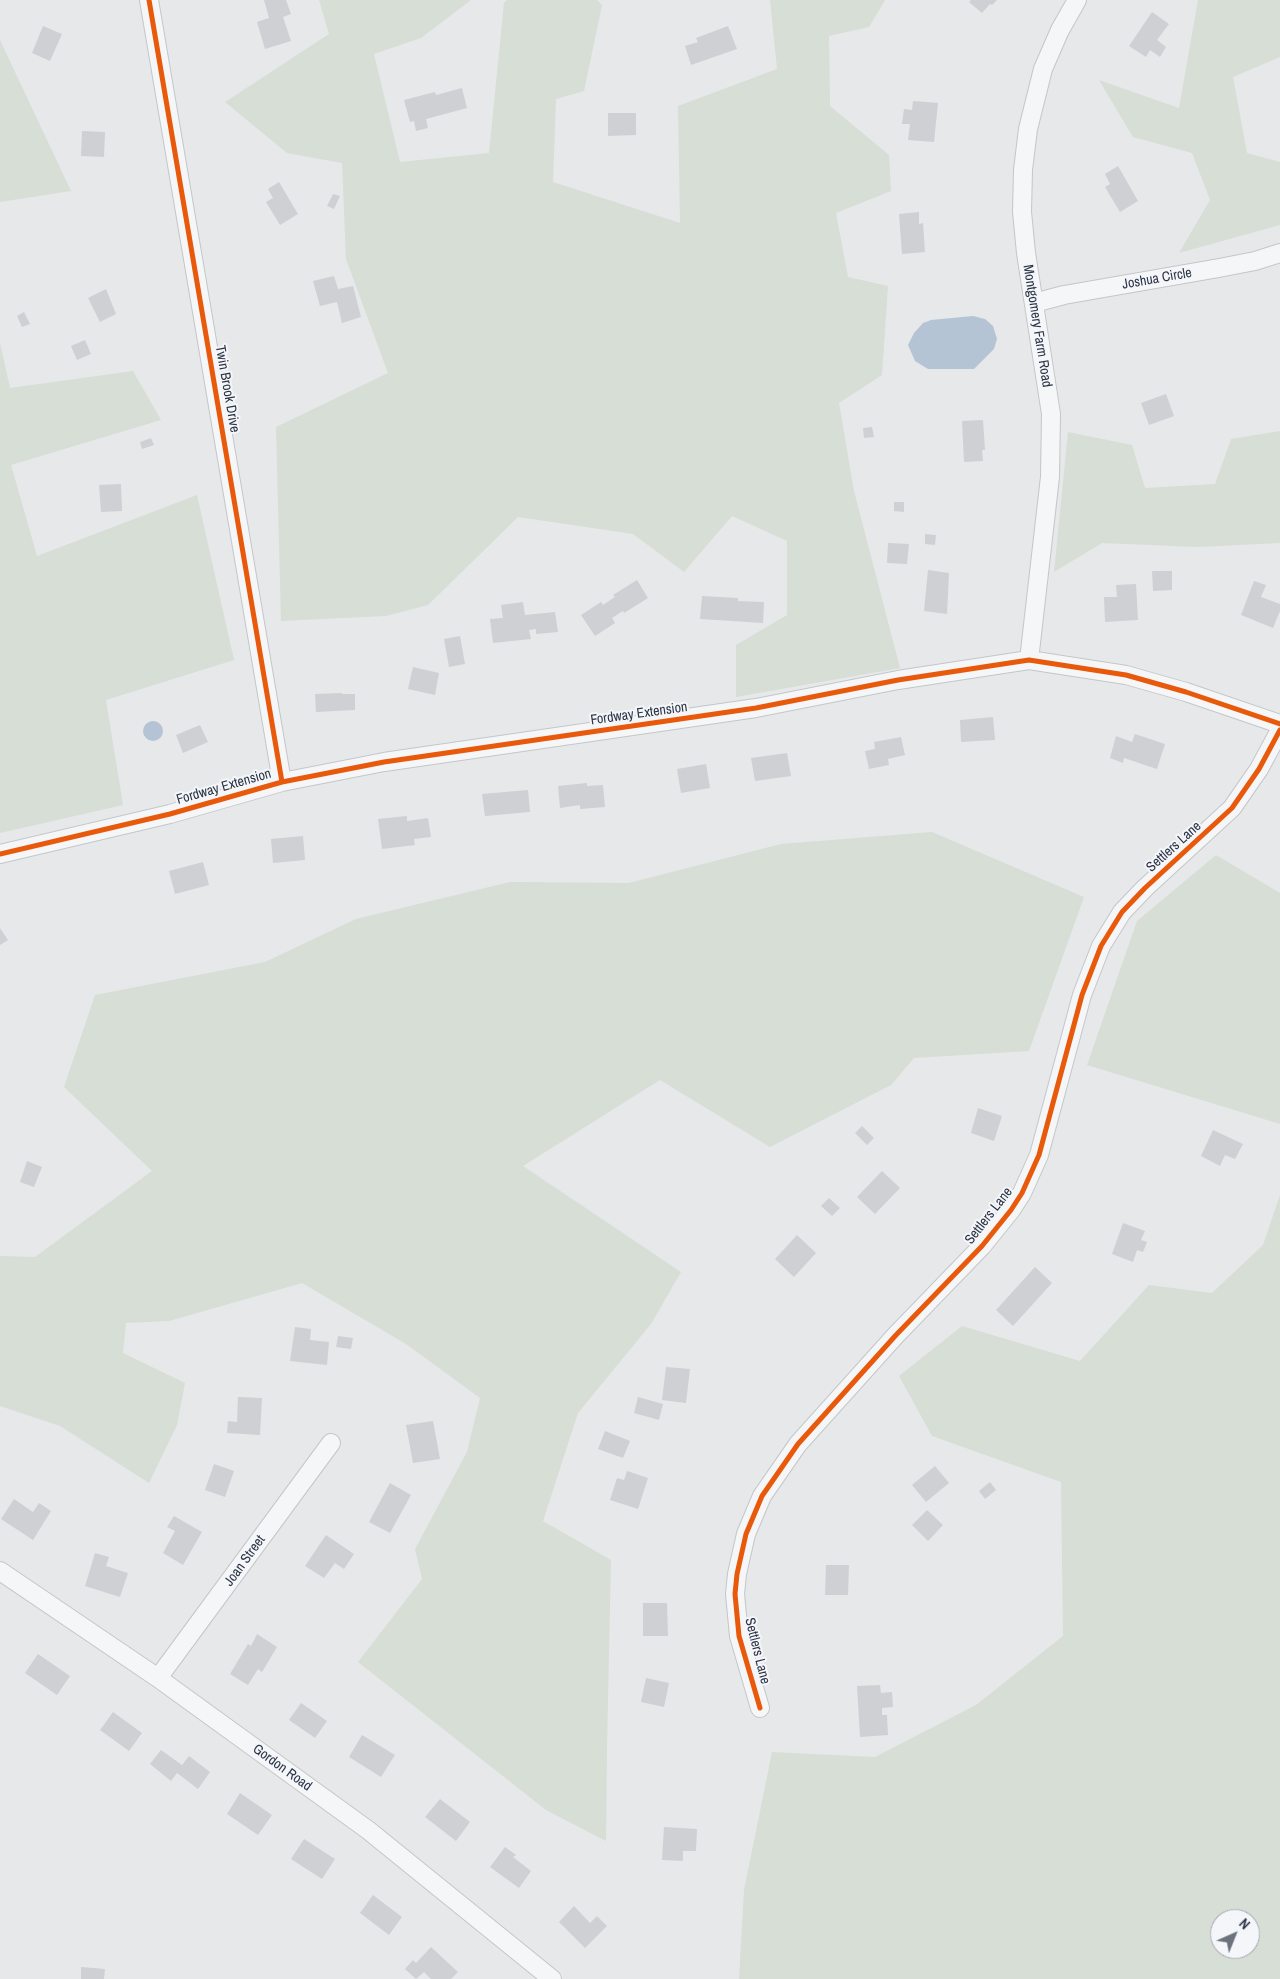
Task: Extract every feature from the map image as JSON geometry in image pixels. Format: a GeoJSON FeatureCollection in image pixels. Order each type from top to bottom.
{"type":"FeatureCollection","features":[{"type":"Feature","properties":{"kind":"street","name":"Twin Brook Drive"},"geometry":{"type":"LineString","coordinates":[[149,0],[282,782]]}},
{"type":"Feature","properties":{"kind":"street","name":"Montgomery Farm Road"},"geometry":{"type":"LineString","coordinates":[[1030,660],[1050,477],[1051,423],[1026,253],[1022,212],[1023,170],[1028,129],[1044,69],[1060,30],[1077,0]]}},
{"type":"Feature","properties":{"kind":"street","name":"Joshua Circle"},"geometry":{"type":"LineString","coordinates":[[1034,303],[1064,295],[1237,264],[1280,253]]}},
{"type":"Feature","properties":{"kind":"street","name":"Fordway Extension"},"geometry":{"type":"LineString","coordinates":[[0,854],[170,814],[282,782],[467,749],[756,708],[898,680],[1030,660],[1126,675],[1186,692],[1280,724]]}},
{"type":"Feature","properties":{"kind":"street","name":"Settlers Lane"},"geometry":{"type":"LineString","coordinates":[[760,1708],[739,1636],[735,1594],[737,1574],[746,1534],[762,1496],[798,1444],[896,1335],[982,1246],[1012,1210],[1040,1155],[1082,995],[1101,946],[1122,912],[1232,808],[1258,769],[1280,730]]}},
{"type":"Feature","properties":{"kind":"street","name":"Joan Street"},"geometry":{"type":"LineString","coordinates":[[158,1678],[331,1443]]}},
{"type":"Feature","properties":{"kind":"street","name":"Gordon Road"},"geometry":{"type":"LineString","coordinates":[[0,1571],[158,1678],[368,1830],[552,1979]]}},
{"type":"Feature","properties":{"kind":"shaded area"},"geometry":{"type":"Polygon","coordinates":[[[319,0],[471,0],[421,38],[374,54],[400,162],[489,153],[504,3],[507,0],[597,0],[602,5],[584,91],[556,99],[553,182],[680,223],[678,106],[777,69],[770,0],[885,0],[869,27],[829,36],[830,106],[889,155],[891,191],[836,213],[848,277],[888,286],[882,375],[839,403],[854,491],[900,668],[736,697],[736,645],[787,615],[787,541],[732,516],[684,572],[633,534],[518,517],[428,605],[386,616],[281,621],[276,427],[388,373],[346,259],[342,163],[287,153],[225,102],[329,34],[319,0]]]}},
{"type":"Feature","properties":{"kind":"shaded area"},"geometry":{"type":"Polygon","coordinates":[[[1198,0],[1280,0],[1280,57],[1233,77],[1247,153],[1280,162],[1280,225],[1179,253],[1210,200],[1192,153],[1133,137],[1099,80],[1179,108],[1198,0]]]}},
{"type":"Feature","properties":{"kind":"shaded area"},"geometry":{"type":"Polygon","coordinates":[[[0,40],[71,191],[0,202],[0,40]]]}},
{"type":"Feature","properties":{"kind":"shaded area"},"geometry":{"type":"Polygon","coordinates":[[[0,343],[10,388],[133,371],[161,420],[11,465],[37,556],[197,495],[234,660],[106,700],[123,805],[0,833],[0,343]]]}},
{"type":"Feature","properties":{"kind":"shaded area"},"geometry":{"type":"Polygon","coordinates":[[[1280,431],[1280,543],[1197,547],[1102,543],[1054,572],[1068,432],[1132,445],[1145,488],[1215,484],[1231,439],[1280,431]]]}},
{"type":"Feature","properties":{"kind":"shaded area"},"geometry":{"type":"Polygon","coordinates":[[[932,832],[1084,897],[1029,1051],[914,1058],[891,1085],[770,1147],[660,1080],[523,1166],[681,1272],[651,1324],[578,1413],[543,1521],[611,1560],[606,1841],[546,1810],[358,1662],[422,1579],[415,1549],[467,1452],[480,1398],[406,1344],[302,1283],[169,1321],[126,1323],[123,1353],[185,1383],[177,1425],[149,1483],[60,1426],[0,1406],[0,1256],[35,1257],[152,1171],[64,1087],[95,995],[265,962],[356,919],[510,882],[629,883],[781,844],[932,832]]]}},
{"type":"Feature","properties":{"kind":"shaded area"},"geometry":{"type":"Polygon","coordinates":[[[1216,855],[1280,893],[1280,1124],[1087,1065],[1137,921],[1216,855]]]}},
{"type":"Feature","properties":{"kind":"shaded area"},"geometry":{"type":"Polygon","coordinates":[[[1280,1195],[1280,1979],[739,1979],[744,1890],[772,1752],[875,1757],[976,1705],[1063,1636],[1061,1482],[932,1436],[899,1376],[962,1326],[1080,1361],[1149,1285],[1212,1293],[1263,1245],[1280,1195]]]}},
{"type":"Feature","properties":{"kind":"water"},"geometry":{"type":"Polygon","coordinates":[[[973,316],[985,319],[993,326],[997,339],[994,349],[974,369],[928,369],[915,361],[908,345],[914,333],[923,323],[931,320],[973,316]]]}},
{"type":"Feature","properties":{"kind":"water"},"geometry":{"type":"Polygon","coordinates":[[[153,721],[160,724],[163,731],[160,738],[153,741],[146,738],[143,731],[146,724],[153,721]]]}},
{"type":"Feature","properties":{"kind":"building"},"geometry":{"type":"Polygon","coordinates":[[[264,0],[286,0],[291,14],[283,17],[291,41],[265,49],[257,22],[269,18],[264,0]]]}},
{"type":"Feature","properties":{"kind":"building"},"geometry":{"type":"Polygon","coordinates":[[[971,0],[997,0],[992,5],[990,4],[982,13],[969,2],[971,0]]]}},
{"type":"Feature","properties":{"kind":"building"},"geometry":{"type":"Polygon","coordinates":[[[1152,12],[1169,24],[1157,40],[1166,47],[1160,57],[1150,50],[1146,57],[1129,46],[1152,12]]]}},
{"type":"Feature","properties":{"kind":"building"},"geometry":{"type":"Polygon","coordinates":[[[43,26],[62,34],[50,61],[32,53],[43,26]]]}},
{"type":"Feature","properties":{"kind":"building"},"geometry":{"type":"Polygon","coordinates":[[[728,26],[737,49],[691,65],[685,46],[698,42],[696,38],[728,26]]]}},
{"type":"Feature","properties":{"kind":"building"},"geometry":{"type":"Polygon","coordinates":[[[462,88],[467,108],[426,119],[428,128],[416,131],[414,121],[410,122],[404,100],[435,92],[436,95],[462,88]]]}},
{"type":"Feature","properties":{"kind":"building"},"geometry":{"type":"Polygon","coordinates":[[[913,101],[938,103],[934,142],[908,140],[910,124],[902,124],[904,109],[912,110],[913,101]]]}},
{"type":"Feature","properties":{"kind":"building"},"geometry":{"type":"Polygon","coordinates":[[[608,113],[636,113],[636,135],[608,136],[608,113]]]}},
{"type":"Feature","properties":{"kind":"building"},"geometry":{"type":"Polygon","coordinates":[[[82,131],[105,132],[104,157],[81,156],[82,131]]]}},
{"type":"Feature","properties":{"kind":"building"},"geometry":{"type":"Polygon","coordinates":[[[1118,166],[1138,201],[1120,212],[1105,187],[1110,184],[1105,174],[1118,166]]]}},
{"type":"Feature","properties":{"kind":"building"},"geometry":{"type":"Polygon","coordinates":[[[279,182],[298,214],[280,225],[266,202],[273,198],[268,189],[279,182]]]}},
{"type":"Feature","properties":{"kind":"building"},"geometry":{"type":"Polygon","coordinates":[[[333,194],[340,196],[334,209],[327,206],[333,194]]]}},
{"type":"Feature","properties":{"kind":"building"},"geometry":{"type":"Polygon","coordinates":[[[919,212],[919,224],[923,223],[925,252],[902,254],[899,214],[919,212]]]}},
{"type":"Feature","properties":{"kind":"building"},"geometry":{"type":"Polygon","coordinates":[[[334,276],[338,289],[353,286],[361,317],[342,323],[337,302],[320,306],[313,281],[334,276]]]}},
{"type":"Feature","properties":{"kind":"building"},"geometry":{"type":"Polygon","coordinates":[[[106,289],[116,314],[100,322],[88,298],[106,289]]]}},
{"type":"Feature","properties":{"kind":"building"},"geometry":{"type":"Polygon","coordinates":[[[24,312],[30,324],[22,327],[17,316],[24,312]]]}},
{"type":"Feature","properties":{"kind":"building"},"geometry":{"type":"Polygon","coordinates":[[[85,340],[91,354],[77,360],[71,346],[85,340]]]}},
{"type":"Feature","properties":{"kind":"building"},"geometry":{"type":"Polygon","coordinates":[[[1166,394],[1174,416],[1149,425],[1141,403],[1166,394]]]}},
{"type":"Feature","properties":{"kind":"building"},"geometry":{"type":"Polygon","coordinates":[[[983,420],[985,450],[982,450],[983,461],[964,462],[962,421],[983,420]]]}},
{"type":"Feature","properties":{"kind":"building"},"geometry":{"type":"Polygon","coordinates":[[[872,427],[874,437],[864,438],[863,428],[872,427]]]}},
{"type":"Feature","properties":{"kind":"building"},"geometry":{"type":"Polygon","coordinates":[[[151,438],[154,445],[142,449],[140,442],[151,438]]]}},
{"type":"Feature","properties":{"kind":"building"},"geometry":{"type":"Polygon","coordinates":[[[121,484],[122,511],[101,512],[99,485],[121,484]]]}},
{"type":"Feature","properties":{"kind":"building"},"geometry":{"type":"Polygon","coordinates":[[[894,502],[904,502],[904,512],[894,511],[894,502]]]}},
{"type":"Feature","properties":{"kind":"building"},"geometry":{"type":"Polygon","coordinates":[[[925,534],[936,535],[935,545],[925,544],[925,534]]]}},
{"type":"Feature","properties":{"kind":"building"},"geometry":{"type":"Polygon","coordinates":[[[888,543],[909,544],[907,564],[887,563],[888,543]]]}},
{"type":"Feature","properties":{"kind":"building"},"geometry":{"type":"Polygon","coordinates":[[[928,570],[949,573],[947,614],[924,611],[928,570]]]}},
{"type":"Feature","properties":{"kind":"building"},"geometry":{"type":"Polygon","coordinates":[[[1152,571],[1172,571],[1172,590],[1153,591],[1152,571]]]}},
{"type":"Feature","properties":{"kind":"building"},"geometry":{"type":"Polygon","coordinates":[[[637,580],[648,598],[612,618],[615,623],[595,636],[581,615],[601,602],[603,605],[615,597],[613,595],[637,580]]]}},
{"type":"Feature","properties":{"kind":"building"},"geometry":{"type":"Polygon","coordinates":[[[1254,581],[1266,585],[1261,597],[1280,604],[1280,611],[1273,628],[1241,615],[1254,581]]]}},
{"type":"Feature","properties":{"kind":"building"},"geometry":{"type":"Polygon","coordinates":[[[1136,584],[1138,620],[1105,622],[1104,597],[1117,597],[1116,585],[1136,584]]]}},
{"type":"Feature","properties":{"kind":"building"},"geometry":{"type":"Polygon","coordinates":[[[702,596],[738,598],[738,601],[764,602],[763,623],[700,619],[702,596]]]}},
{"type":"Feature","properties":{"kind":"building"},"geometry":{"type":"Polygon","coordinates":[[[523,602],[525,615],[555,612],[558,632],[536,634],[536,629],[529,630],[531,639],[493,643],[490,619],[503,618],[501,605],[523,602]]]}},
{"type":"Feature","properties":{"kind":"building"},"geometry":{"type":"Polygon","coordinates":[[[460,636],[465,664],[449,667],[444,639],[460,636]]]}},
{"type":"Feature","properties":{"kind":"building"},"geometry":{"type":"Polygon","coordinates":[[[413,667],[439,673],[435,695],[408,689],[413,667]]]}},
{"type":"Feature","properties":{"kind":"building"},"geometry":{"type":"Polygon","coordinates":[[[315,694],[355,694],[355,710],[316,712],[315,694]]]}},
{"type":"Feature","properties":{"kind":"building"},"geometry":{"type":"Polygon","coordinates":[[[993,717],[995,740],[961,742],[960,720],[993,717]]]}},
{"type":"Feature","properties":{"kind":"building"},"geometry":{"type":"Polygon","coordinates":[[[200,725],[208,742],[183,753],[176,735],[200,725]]]}},
{"type":"Feature","properties":{"kind":"building"},"geometry":{"type":"Polygon","coordinates":[[[1135,734],[1165,744],[1157,769],[1124,758],[1123,763],[1110,758],[1116,736],[1132,742],[1135,734]]]}},
{"type":"Feature","properties":{"kind":"building"},"geometry":{"type":"Polygon","coordinates":[[[901,737],[905,755],[888,759],[889,765],[869,769],[865,751],[875,749],[874,742],[901,737]]]}},
{"type":"Feature","properties":{"kind":"building"},"geometry":{"type":"Polygon","coordinates":[[[787,753],[791,776],[755,781],[751,758],[787,753]]]}},
{"type":"Feature","properties":{"kind":"building"},"geometry":{"type":"Polygon","coordinates":[[[706,764],[710,788],[681,793],[677,769],[706,764]]]}},
{"type":"Feature","properties":{"kind":"building"},"geometry":{"type":"Polygon","coordinates":[[[587,783],[587,786],[603,785],[605,807],[580,809],[580,805],[560,808],[558,786],[587,783]]]}},
{"type":"Feature","properties":{"kind":"building"},"geometry":{"type":"Polygon","coordinates":[[[528,790],[530,812],[485,816],[482,794],[528,790]]]}},
{"type":"Feature","properties":{"kind":"building"},"geometry":{"type":"Polygon","coordinates":[[[407,816],[407,821],[428,818],[431,837],[414,839],[415,845],[382,849],[378,819],[407,816]]]}},
{"type":"Feature","properties":{"kind":"building"},"geometry":{"type":"Polygon","coordinates":[[[303,836],[305,860],[273,863],[271,839],[303,836]]]}},
{"type":"Feature","properties":{"kind":"building"},"geometry":{"type":"Polygon","coordinates":[[[203,862],[209,885],[175,894],[169,871],[203,862]]]}},
{"type":"Feature","properties":{"kind":"building"},"geometry":{"type":"Polygon","coordinates":[[[0,928],[8,940],[0,945],[0,928]]]}},
{"type":"Feature","properties":{"kind":"building"},"geometry":{"type":"Polygon","coordinates":[[[978,1108],[1002,1116],[994,1141],[971,1133],[978,1108]]]}},
{"type":"Feature","properties":{"kind":"building"},"geometry":{"type":"Polygon","coordinates":[[[862,1126],[874,1138],[867,1145],[855,1133],[862,1126]]]}},
{"type":"Feature","properties":{"kind":"building"},"geometry":{"type":"Polygon","coordinates":[[[1213,1130],[1243,1144],[1235,1159],[1225,1155],[1220,1166],[1201,1156],[1213,1130]]]}},
{"type":"Feature","properties":{"kind":"building"},"geometry":{"type":"Polygon","coordinates":[[[27,1161],[42,1167],[34,1187],[20,1182],[27,1161]]]}},
{"type":"Feature","properties":{"kind":"building"},"geometry":{"type":"Polygon","coordinates":[[[882,1171],[900,1188],[875,1214],[857,1197],[882,1171]]]}},
{"type":"Feature","properties":{"kind":"building"},"geometry":{"type":"Polygon","coordinates":[[[829,1198],[840,1208],[832,1216],[821,1206],[829,1198]]]}},
{"type":"Feature","properties":{"kind":"building"},"geometry":{"type":"Polygon","coordinates":[[[1123,1223],[1145,1231],[1141,1240],[1147,1242],[1143,1252],[1137,1250],[1133,1262],[1112,1254],[1123,1223]]]}},
{"type":"Feature","properties":{"kind":"building"},"geometry":{"type":"Polygon","coordinates":[[[797,1235],[816,1253],[794,1277],[775,1259],[797,1235]]]}},
{"type":"Feature","properties":{"kind":"building"},"geometry":{"type":"Polygon","coordinates":[[[1035,1267],[1052,1283],[1013,1326],[996,1310],[1035,1267]]]}},
{"type":"Feature","properties":{"kind":"building"},"geometry":{"type":"Polygon","coordinates":[[[295,1327],[311,1329],[310,1340],[329,1342],[327,1365],[290,1361],[295,1327]]]}},
{"type":"Feature","properties":{"kind":"building"},"geometry":{"type":"Polygon","coordinates":[[[338,1336],[353,1338],[351,1349],[336,1347],[338,1336]]]}},
{"type":"Feature","properties":{"kind":"building"},"geometry":{"type":"Polygon","coordinates":[[[666,1367],[690,1369],[686,1403],[662,1400],[666,1367]]]}},
{"type":"Feature","properties":{"kind":"building"},"geometry":{"type":"Polygon","coordinates":[[[238,1397],[262,1398],[260,1435],[227,1433],[228,1421],[237,1422],[238,1397]]]}},
{"type":"Feature","properties":{"kind":"building"},"geometry":{"type":"Polygon","coordinates":[[[638,1397],[663,1404],[659,1420],[634,1413],[638,1397]]]}},
{"type":"Feature","properties":{"kind":"building"},"geometry":{"type":"Polygon","coordinates":[[[433,1421],[440,1459],[413,1463],[406,1425],[433,1421]]]}},
{"type":"Feature","properties":{"kind":"building"},"geometry":{"type":"Polygon","coordinates":[[[605,1431],[630,1441],[623,1458],[598,1449],[605,1431]]]}},
{"type":"Feature","properties":{"kind":"building"},"geometry":{"type":"Polygon","coordinates":[[[214,1464],[234,1471],[225,1497],[205,1490],[214,1464]]]}},
{"type":"Feature","properties":{"kind":"building"},"geometry":{"type":"Polygon","coordinates":[[[935,1466],[949,1483],[926,1502],[912,1485],[935,1466]]]}},
{"type":"Feature","properties":{"kind":"building"},"geometry":{"type":"Polygon","coordinates":[[[627,1471],[648,1478],[638,1509],[610,1500],[617,1478],[624,1480],[627,1471]]]}},
{"type":"Feature","properties":{"kind":"building"},"geometry":{"type":"Polygon","coordinates":[[[990,1482],[996,1490],[985,1499],[979,1491],[990,1482]]]}},
{"type":"Feature","properties":{"kind":"building"},"geometry":{"type":"Polygon","coordinates":[[[390,1483],[411,1495],[390,1533],[369,1522],[390,1483]]]}},
{"type":"Feature","properties":{"kind":"building"},"geometry":{"type":"Polygon","coordinates":[[[14,1499],[33,1512],[39,1503],[51,1511],[33,1540],[1,1519],[14,1499]]]}},
{"type":"Feature","properties":{"kind":"building"},"geometry":{"type":"Polygon","coordinates":[[[927,1510],[943,1525],[928,1541],[912,1525],[927,1510]]]}},
{"type":"Feature","properties":{"kind":"building"},"geometry":{"type":"Polygon","coordinates":[[[174,1516],[202,1532],[183,1565],[163,1553],[175,1531],[167,1527],[174,1516]]]}},
{"type":"Feature","properties":{"kind":"building"},"geometry":{"type":"Polygon","coordinates":[[[326,1535],[354,1554],[344,1569],[335,1563],[324,1578],[305,1566],[326,1535]]]}},
{"type":"Feature","properties":{"kind":"building"},"geometry":{"type":"Polygon","coordinates":[[[95,1553],[109,1557],[106,1566],[128,1573],[120,1597],[85,1586],[95,1553]]]}},
{"type":"Feature","properties":{"kind":"building"},"geometry":{"type":"Polygon","coordinates":[[[826,1565],[849,1565],[848,1595],[825,1595],[826,1565]]]}},
{"type":"Feature","properties":{"kind":"building"},"geometry":{"type":"Polygon","coordinates":[[[643,1603],[667,1603],[668,1636],[643,1636],[643,1603]]]}},
{"type":"Feature","properties":{"kind":"building"},"geometry":{"type":"Polygon","coordinates":[[[257,1634],[277,1647],[262,1672],[258,1669],[248,1685],[230,1674],[248,1644],[251,1646],[257,1634]]]}},
{"type":"Feature","properties":{"kind":"building"},"geometry":{"type":"Polygon","coordinates":[[[38,1654],[70,1676],[57,1695],[25,1673],[38,1654]]]}},
{"type":"Feature","properties":{"kind":"building"},"geometry":{"type":"Polygon","coordinates":[[[646,1678],[669,1683],[664,1707],[641,1702],[646,1678]]]}},
{"type":"Feature","properties":{"kind":"building"},"geometry":{"type":"Polygon","coordinates":[[[880,1685],[881,1693],[892,1692],[893,1707],[882,1708],[882,1715],[887,1715],[888,1735],[860,1737],[857,1686],[880,1685]]]}},
{"type":"Feature","properties":{"kind":"building"},"geometry":{"type":"Polygon","coordinates":[[[301,1703],[327,1721],[315,1738],[289,1720],[301,1703]]]}},
{"type":"Feature","properties":{"kind":"building"},"geometry":{"type":"Polygon","coordinates":[[[113,1712],[142,1733],[129,1751],[100,1730],[113,1712]]]}},
{"type":"Feature","properties":{"kind":"building"},"geometry":{"type":"Polygon","coordinates":[[[362,1735],[395,1755],[381,1777],[349,1757],[362,1735]]]}},
{"type":"Feature","properties":{"kind":"building"},"geometry":{"type":"Polygon","coordinates":[[[161,1750],[182,1765],[189,1756],[210,1772],[198,1789],[177,1773],[171,1781],[150,1764],[161,1750]]]}},
{"type":"Feature","properties":{"kind":"building"},"geometry":{"type":"Polygon","coordinates":[[[240,1793],[272,1815],[258,1835],[227,1814],[240,1793]]]}},
{"type":"Feature","properties":{"kind":"building"},"geometry":{"type":"Polygon","coordinates":[[[440,1799],[470,1822],[456,1841],[425,1817],[440,1799]]]}},
{"type":"Feature","properties":{"kind":"building"},"geometry":{"type":"Polygon","coordinates":[[[664,1827],[697,1829],[696,1851],[683,1851],[683,1861],[662,1860],[664,1827]]]}},
{"type":"Feature","properties":{"kind":"building"},"geometry":{"type":"Polygon","coordinates":[[[304,1839],[335,1859],[322,1879],[291,1859],[304,1839]]]}},
{"type":"Feature","properties":{"kind":"building"},"geometry":{"type":"Polygon","coordinates":[[[505,1847],[516,1855],[513,1857],[531,1871],[519,1888],[490,1867],[505,1847]]]}},
{"type":"Feature","properties":{"kind":"building"},"geometry":{"type":"Polygon","coordinates":[[[373,1895],[402,1917],[389,1935],[360,1913],[373,1895]]]}},
{"type":"Feature","properties":{"kind":"building"},"geometry":{"type":"Polygon","coordinates":[[[574,1906],[590,1923],[597,1916],[607,1926],[585,1948],[559,1922],[574,1906]]]}},
{"type":"Feature","properties":{"kind":"building"},"geometry":{"type":"Polygon","coordinates":[[[431,1947],[458,1972],[451,1979],[431,1979],[424,1972],[416,1979],[405,1969],[413,1960],[416,1963],[431,1947]]]}},
{"type":"Feature","properties":{"kind":"building"},"geometry":{"type":"Polygon","coordinates":[[[81,1967],[105,1969],[104,1979],[81,1979],[81,1967]]]}},
{"type":"Feature","properties":{"kind":"cycle path"},"geometry":{"type":"LineString","coordinates":[[149,0],[282,782]]}},
{"type":"Feature","properties":{"kind":"cycle path"},"geometry":{"type":"LineString","coordinates":[[0,854],[170,814],[282,782],[384,762],[756,708],[898,680],[1029,660],[1126,675],[1186,692],[1280,724]]}},
{"type":"Feature","properties":{"kind":"cycle path"},"geometry":{"type":"LineString","coordinates":[[760,1708],[739,1636],[735,1594],[737,1574],[746,1534],[762,1496],[798,1444],[896,1335],[982,1246],[1011,1210],[1022,1193],[1039,1155],[1082,995],[1101,946],[1122,912],[1145,888],[1232,808],[1259,769],[1280,730]]}}]}
